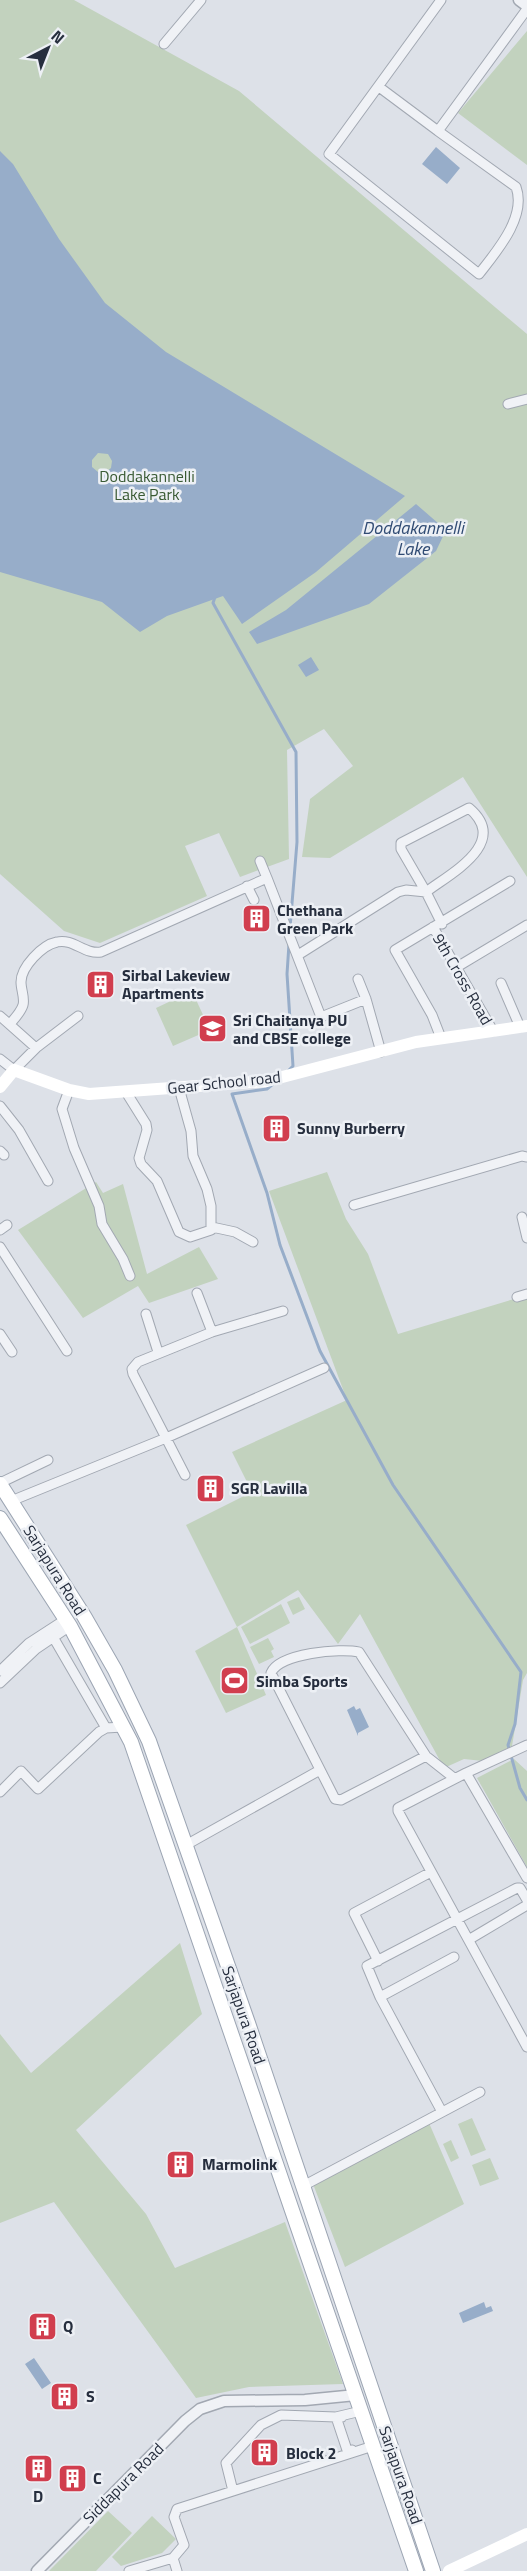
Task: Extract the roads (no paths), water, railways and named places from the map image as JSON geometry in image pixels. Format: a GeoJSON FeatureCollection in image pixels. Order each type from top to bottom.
{"type":"FeatureCollection","features":[{"type":"Feature","properties":{"kind":"main road","name":"Gear School road"},"geometry":{"type":"LineString","coordinates":[[14,1070],[69,1090],[89,1094],[179,1088],[281,1077],[441,1038],[524,1026]]}},
{"type":"Feature","properties":{"kind":"main road"},"geometry":{"type":"LineString","coordinates":[[0,1087],[14,1070]]}},
{"type":"Feature","properties":{"kind":"main road","name":"Sarjapura Road"},"geometry":{"type":"LineString","coordinates":[[0,1484],[84,1616],[134,1707],[186,1845],[434,2571]]}},
{"type":"Feature","properties":{"kind":"main road","name":"Sarjapura Road"},"geometry":{"type":"LineString","coordinates":[[0,1518],[68,1623],[123,1727],[139,1764],[416,2571]]}},
{"type":"Feature","properties":{"kind":"main road"},"geometry":{"type":"LineString","coordinates":[[306,2252],[324,2247]]}},
{"type":"Feature","properties":{"kind":"main road"},"geometry":{"type":"LineString","coordinates":[[449,2571],[527,2534]]}},
{"type":"Feature","properties":{"kind":"street"},"geometry":{"type":"LineString","coordinates":[[164,44],[201,0]]}},
{"type":"Feature","properties":{"kind":"street"},"geometry":{"type":"LineString","coordinates":[[379,87],[516,187],[524,207],[522,222],[479,274],[329,154],[441,0]]}},
{"type":"Feature","properties":{"kind":"street"},"geometry":{"type":"LineString","coordinates":[[438,131],[527,7],[519,0]]}},
{"type":"Feature","properties":{"kind":"street"},"geometry":{"type":"LineString","coordinates":[[508,404],[527,399]]}},
{"type":"Feature","properties":{"kind":"street","name":"9th Cross Road"},"geometry":{"type":"LineString","coordinates":[[426,892],[470,859],[483,844],[483,832],[479,820],[469,808],[401,843],[401,849],[426,892],[437,926],[457,967],[493,1031]]}},
{"type":"Feature","properties":{"kind":"street"},"geometry":{"type":"LineString","coordinates":[[260,861],[321,1017],[366,999]]}},
{"type":"Feature","properties":{"kind":"street"},"geometry":{"type":"LineString","coordinates":[[10,1024],[22,1007],[24,999],[21,979],[23,972],[33,958],[55,942],[65,941],[85,951],[101,952],[267,878]]}},
{"type":"Feature","properties":{"kind":"street"},"geometry":{"type":"LineString","coordinates":[[441,1038],[432,1015],[395,950],[510,881]]}},
{"type":"Feature","properties":{"kind":"street"},"geometry":{"type":"LineString","coordinates":[[247,886],[254,900]]}},
{"type":"Feature","properties":{"kind":"street"},"geometry":{"type":"LineString","coordinates":[[298,955],[398,892],[426,892]]}},
{"type":"Feature","properties":{"kind":"street"},"geometry":{"type":"LineString","coordinates":[[457,967],[527,924]]}},
{"type":"Feature","properties":{"kind":"street"},"geometry":{"type":"LineString","coordinates":[[358,979],[381,1052]]}},
{"type":"Feature","properties":{"kind":"street"},"geometry":{"type":"LineString","coordinates":[[501,982],[524,1026]]}},
{"type":"Feature","properties":{"kind":"street"},"geometry":{"type":"LineString","coordinates":[[0,1016],[36,1048]]}},
{"type":"Feature","properties":{"kind":"street"},"geometry":{"type":"LineString","coordinates":[[0,1059],[14,1070],[36,1048],[78,1016]]}},
{"type":"Feature","properties":{"kind":"street"},"geometry":{"type":"LineString","coordinates":[[126,1092],[146,1124],[147,1130],[139,1158],[141,1164],[157,1181],[179,1232],[190,1237],[209,1232],[212,1227],[207,1189],[193,1156],[191,1131],[179,1088]]}},
{"type":"Feature","properties":{"kind":"street"},"geometry":{"type":"LineString","coordinates":[[69,1090],[63,1102],[63,1114],[81,1167],[99,1206],[102,1224],[123,1259],[130,1276]]}},
{"type":"Feature","properties":{"kind":"street"},"geometry":{"type":"LineString","coordinates":[[0,1106],[19,1130],[48,1181]]}},
{"type":"Feature","properties":{"kind":"street"},"geometry":{"type":"LineString","coordinates":[[354,1205],[522,1156],[527,1157]]}},
{"type":"Feature","properties":{"kind":"street"},"geometry":{"type":"LineString","coordinates":[[522,1217],[527,1238]]}},
{"type":"Feature","properties":{"kind":"street"},"geometry":{"type":"LineString","coordinates":[[212,1227],[236,1232],[253,1242]]}},
{"type":"Feature","properties":{"kind":"street"},"geometry":{"type":"LineString","coordinates":[[0,1247],[67,1351]]}},
{"type":"Feature","properties":{"kind":"street"},"geometry":{"type":"LineString","coordinates":[[197,1293],[212,1332]]}},
{"type":"Feature","properties":{"kind":"street"},"geometry":{"type":"LineString","coordinates":[[517,1297],[527,1294]]}},
{"type":"Feature","properties":{"kind":"street"},"geometry":{"type":"LineString","coordinates":[[185,1475],[132,1369],[138,1362],[212,1332],[283,1311]]}},
{"type":"Feature","properties":{"kind":"street"},"geometry":{"type":"LineString","coordinates":[[146,1314],[158,1353]]}},
{"type":"Feature","properties":{"kind":"street"},"geometry":{"type":"LineString","coordinates":[[0,1334],[12,1352]]}},
{"type":"Feature","properties":{"kind":"street"},"geometry":{"type":"LineString","coordinates":[[11,1500],[166,1438],[324,1368]]}},
{"type":"Feature","properties":{"kind":"street"},"geometry":{"type":"LineString","coordinates":[[0,1484],[48,1460]]}},
{"type":"Feature","properties":{"kind":"street"},"geometry":{"type":"LineString","coordinates":[[0,1671],[29,1643],[68,1623]]}},
{"type":"Feature","properties":{"kind":"street"},"geometry":{"type":"LineString","coordinates":[[0,1683],[51,1633]]}},
{"type":"Feature","properties":{"kind":"street"},"geometry":{"type":"LineString","coordinates":[[51,1633],[106,1728]]}},
{"type":"Feature","properties":{"kind":"street"},"geometry":{"type":"LineString","coordinates":[[426,1755],[341,1800],[332,1796],[271,1673],[273,1668],[292,1657],[348,1649],[359,1652],[426,1755],[454,1778]]}},
{"type":"Feature","properties":{"kind":"street"},"geometry":{"type":"LineString","coordinates":[[0,1792],[21,1771],[38,1789],[99,1732],[106,1728],[123,1727]]}},
{"type":"Feature","properties":{"kind":"street"},"geometry":{"type":"LineString","coordinates":[[527,1745],[495,1762],[454,1778],[397,1809],[527,2047]]}},
{"type":"Feature","properties":{"kind":"street"},"geometry":{"type":"LineString","coordinates":[[186,1845],[320,1770]]}},
{"type":"Feature","properties":{"kind":"street"},"geometry":{"type":"LineString","coordinates":[[466,1773],[527,1878]]}},
{"type":"Feature","properties":{"kind":"street"},"geometry":{"type":"LineString","coordinates":[[378,1961],[354,1913],[431,1872]]}},
{"type":"Feature","properties":{"kind":"street"},"geometry":{"type":"LineString","coordinates":[[442,2112],[366,1967],[520,1888],[527,1902],[470,1939]]}},
{"type":"Feature","properties":{"kind":"street"},"geometry":{"type":"LineString","coordinates":[[380,1997],[454,1957]]}},
{"type":"Feature","properties":{"kind":"street"},"geometry":{"type":"LineString","coordinates":[[303,2186],[480,2092]]}},
{"type":"Feature","properties":{"kind":"street","name":"Siddapura Road"},"geometry":{"type":"LineString","coordinates":[[37,2571],[185,2421],[200,2409],[215,2403],[305,2400],[356,2395]]}},
{"type":"Feature","properties":{"kind":"street"},"geometry":{"type":"LineString","coordinates":[[233,2491],[226,2463],[261,2425],[281,2415],[336,2417],[361,2412]]}},
{"type":"Feature","properties":{"kind":"street"},"geometry":{"type":"LineString","coordinates":[[336,2417],[353,2451]]}},
{"type":"Feature","properties":{"kind":"street"},"geometry":{"type":"LineString","coordinates":[[129,2571],[173,2558],[184,2545],[174,2517],[177,2509],[373,2446]]}},
{"type":"Feature","properties":{"kind":"street"},"geometry":{"type":"LineString","coordinates":[[173,2558],[177,2571]]}},
{"type":"Feature","properties":{"kind":"water"},"geometry":{"type":"Polygon","coordinates":[[[436,147],[460,168],[447,184],[422,164],[436,147]]]}},
{"type":"Feature","properties":{"kind":"water","name":"Doddakannelli Lake"},"geometry":{"type":"Polygon","coordinates":[[[0,151],[13,164],[59,239],[105,303],[166,352],[405,496],[316,572],[242,624],[223,596],[167,616],[140,632],[102,602],[0,572],[0,151]],[[98,453],[92,460],[92,467],[98,472],[105,473],[111,468],[112,461],[108,454],[98,453]]]}},
{"type":"Feature","properties":{"kind":"water","name":"Doddakannelli Lake"},"geometry":{"type":"Polygon","coordinates":[[[416,504],[446,530],[436,551],[369,604],[257,644],[249,632],[286,610],[416,504]]]}},
{"type":"Feature","properties":{"kind":"water"},"geometry":{"type":"Polygon","coordinates":[[[311,657],[319,670],[306,677],[298,665],[311,657]]]}},
{"type":"Feature","properties":{"kind":"water"},"geometry":{"type":"Polygon","coordinates":[[[354,1706],[356,1710],[360,1708],[369,1727],[358,1733],[358,1736],[347,1710],[354,1706]]]}},
{"type":"Feature","properties":{"kind":"water"},"geometry":{"type":"Polygon","coordinates":[[[484,2302],[486,2308],[491,2306],[493,2311],[463,2323],[459,2313],[484,2302]]]}},
{"type":"Feature","properties":{"kind":"water"},"geometry":{"type":"Polygon","coordinates":[[[34,2358],[51,2383],[42,2389],[25,2364],[34,2358]]]}},
{"type":"Feature","properties":{"kind":"waterway"},"geometry":{"type":"LineString","coordinates":[[215,597],[213,603],[296,752],[297,842],[290,928]]}},
{"type":"Feature","properties":{"kind":"waterway"},"geometry":{"type":"LineString","coordinates":[[289,944],[287,974],[293,1066],[289,1070]]}},
{"type":"Feature","properties":{"kind":"waterway"},"geometry":{"type":"LineString","coordinates":[[273,1084],[267,1089],[232,1094],[267,1193],[280,1245],[320,1351],[393,1485],[521,1672],[515,1724],[508,1745],[520,1788],[527,1800]]}},
{"type":"Feature","properties":{"kind":"place","name":"Chethana Green Park"},"geometry":{"type":"Point","coordinates":[256,919]}},
{"type":"Feature","properties":{"kind":"place","name":"Sirbal Lakeview Apartments"},"geometry":{"type":"Point","coordinates":[101,984]}},
{"type":"Feature","properties":{"kind":"place","name":"Sri Chaitanya PU and CBSE college"},"geometry":{"type":"Point","coordinates":[212,1029]}},
{"type":"Feature","properties":{"kind":"place","name":"Sunny Burberry"},"geometry":{"type":"Point","coordinates":[276,1128]}},
{"type":"Feature","properties":{"kind":"place","name":"SGR Lavilla"},"geometry":{"type":"Point","coordinates":[210,1488]}},
{"type":"Feature","properties":{"kind":"place","name":"Simba Sports"},"geometry":{"type":"Point","coordinates":[235,1681]}},
{"type":"Feature","properties":{"kind":"place","name":"Marmolink"},"geometry":{"type":"Point","coordinates":[181,2164]}},
{"type":"Feature","properties":{"kind":"place","name":"Q"},"geometry":{"type":"Point","coordinates":[42,2326]}},
{"type":"Feature","properties":{"kind":"place","name":"S"},"geometry":{"type":"Point","coordinates":[65,2396]}},
{"type":"Feature","properties":{"kind":"place","name":"Block 2"},"geometry":{"type":"Point","coordinates":[265,2453]}},
{"type":"Feature","properties":{"kind":"place","name":"D"},"geometry":{"type":"Point","coordinates":[38,2468]}},
{"type":"Feature","properties":{"kind":"place","name":"C"},"geometry":{"type":"Point","coordinates":[72,2478]}},
{"type":"Feature","properties":{"kind":"park label","name":"Doddakannelli Lake Park"},"geometry":{"type":"Point","coordinates":[147,485]}}]}
